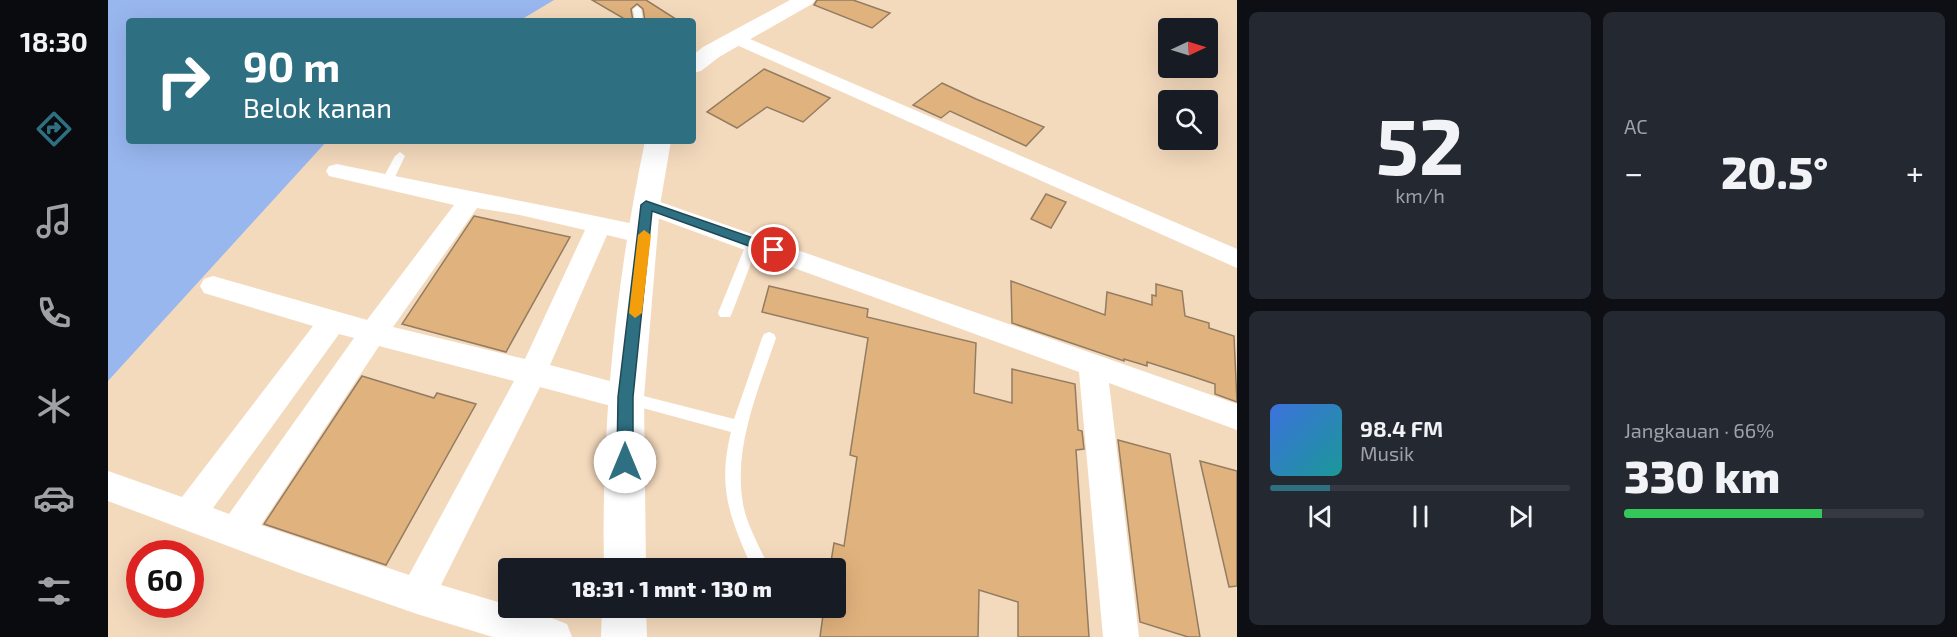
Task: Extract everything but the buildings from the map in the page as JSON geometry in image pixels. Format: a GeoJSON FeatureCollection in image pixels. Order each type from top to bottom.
{"type":"FeatureCollection","features":[{"type":"Feature","properties":{"kind":"main road"},"geometry":{"type":"LineString","coordinates":[[697,58],[805,0]]}},
{"type":"Feature","properties":{"kind":"main road"},"geometry":{"type":"LineString","coordinates":[[625,558],[626,397],[645,220],[658,144]]}},
{"type":"Feature","properties":{"kind":"main road"},"geometry":{"type":"LineString","coordinates":[[624,618],[624,637]]}},
{"type":"Feature","properties":{"kind":"street"},"geometry":{"type":"LineString","coordinates":[[736,38],[1237,259]]}},
{"type":"Feature","properties":{"kind":"street"},"geometry":{"type":"LineString","coordinates":[[336,171],[599,225],[645,220],[753,242],[1237,417]]}},
{"type":"Feature","properties":{"kind":"street"},"geometry":{"type":"LineString","coordinates":[[236,532],[373,333],[471,199]]}},
{"type":"Feature","properties":{"kind":"street"},"geometry":{"type":"LineString","coordinates":[[417,596],[532,374],[599,225]]}},
{"type":"Feature","properties":{"kind":"street"},"geometry":{"type":"LineString","coordinates":[[213,286],[332,322],[626,397]]}},
{"type":"Feature","properties":{"kind":"street"},"geometry":{"type":"LineString","coordinates":[[189,514],[332,322]]}},
{"type":"Feature","properties":{"kind":"street"},"geometry":{"type":"LineString","coordinates":[[1092,363],[1121,637]]}},
{"type":"Feature","properties":{"kind":"street"},"geometry":{"type":"LineString","coordinates":[[108,486],[417,596],[554,637]]}},
{"type":"Feature","properties":{"kind":"lane"},"geometry":{"type":"LineString","coordinates":[[637,9],[638,18]]}},
{"type":"Feature","properties":{"kind":"lane"},"geometry":{"type":"LineString","coordinates":[[387,182],[400,156]]}},
{"type":"Feature","properties":{"kind":"lane"},"geometry":{"type":"LineString","coordinates":[[725,313],[753,242]]}},
{"type":"Feature","properties":{"kind":"lane"},"geometry":{"type":"LineString","coordinates":[[756,558],[735,505],[733,477],[739,427],[769,338]]}},
{"type":"Feature","properties":{"kind":"lane"},"geometry":{"type":"LineString","coordinates":[[626,397],[739,427]]}},
{"type":"Feature","properties":{"kind":"water"},"geometry":{"type":"Polygon","coordinates":[[[108,0],[554,0],[524,18],[126,18],[126,144],[324,144],[108,381],[108,0]]]}},
{"type":"Feature","properties":{"kind":"slow traffic"},"geometry":{"type":"LineString","coordinates":[[635,313],[644,235]]}},
{"type":"Feature","properties":{"kind":"route"},"geometry":{"type":"LineString","coordinates":[[625,462],[626,397],[646,205],[774,250]]}}]}
